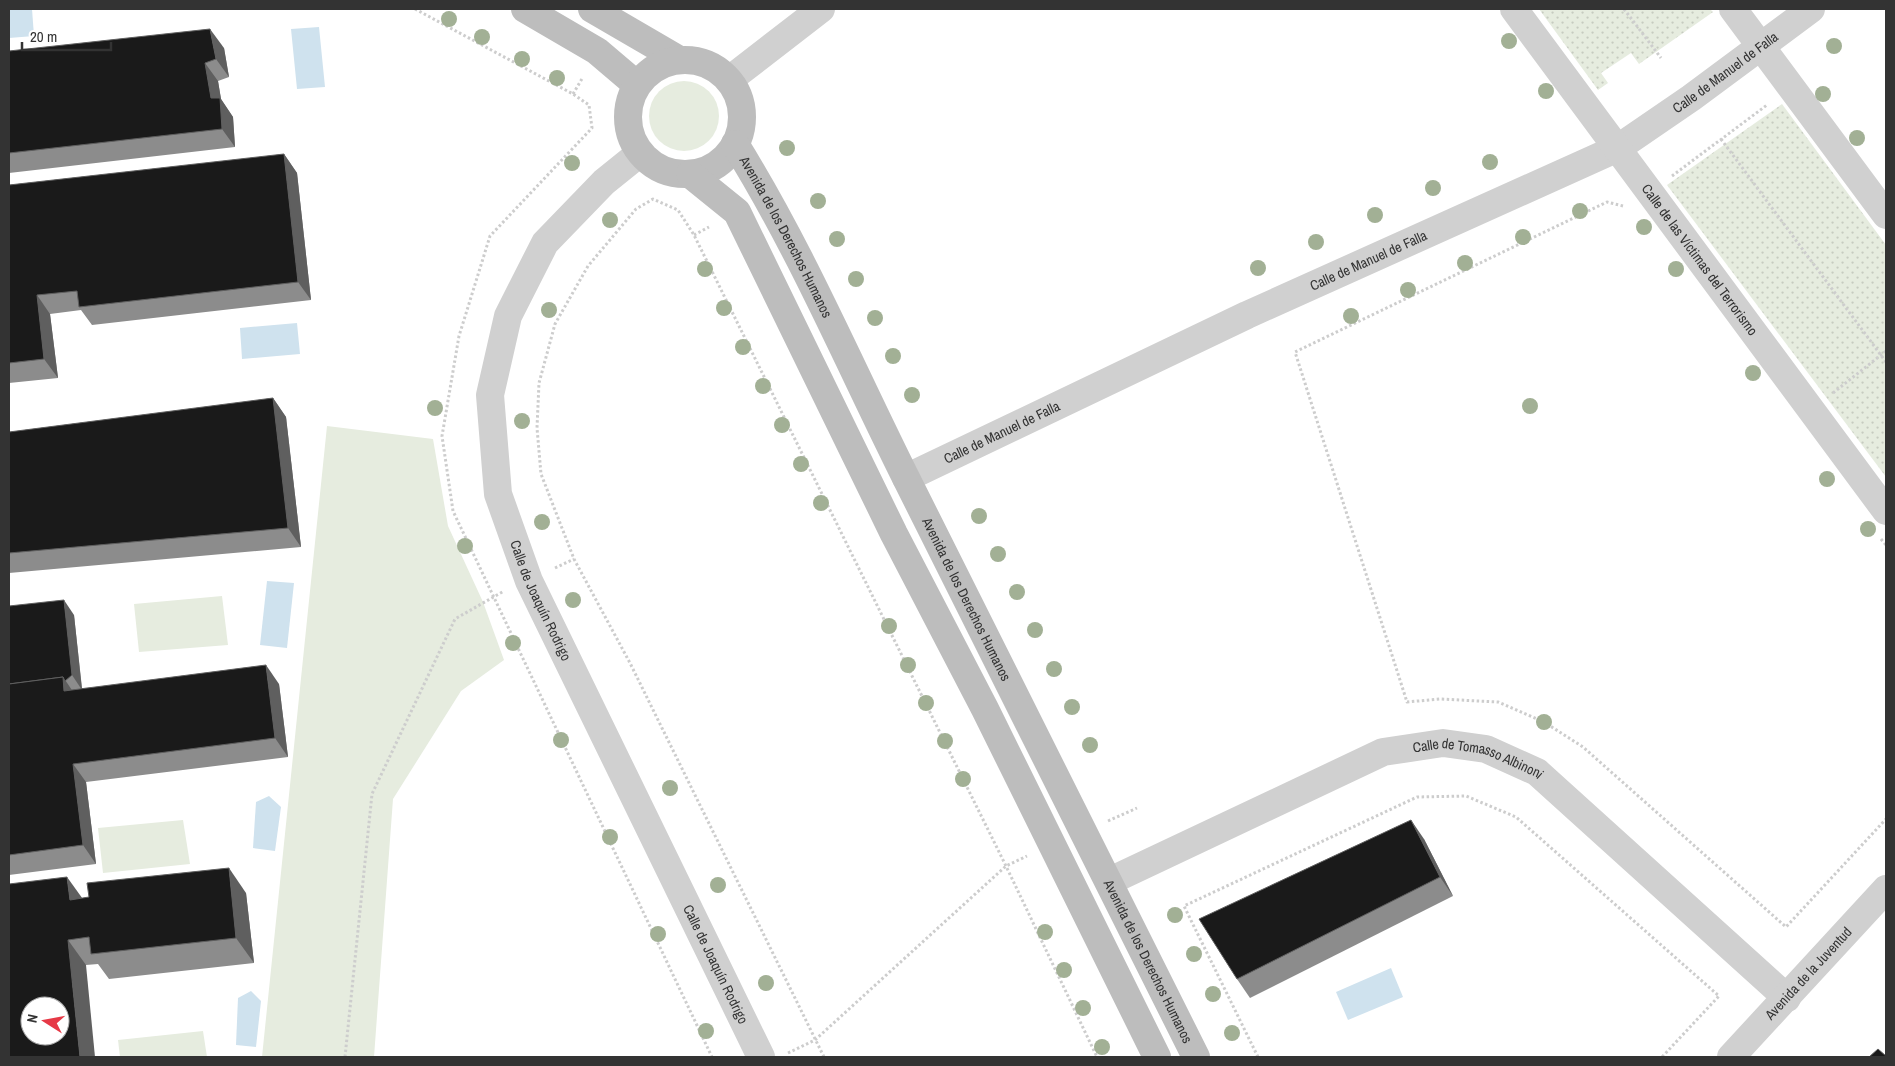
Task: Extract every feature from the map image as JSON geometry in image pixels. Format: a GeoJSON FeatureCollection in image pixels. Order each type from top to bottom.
{"type":"FeatureCollection","features":[{"type":"Feature","properties":{"kind":"main road"},"geometry":{"type":"LineString","coordinates":[[524,9],[597,51],[637,85]]}},
{"type":"Feature","properties":{"kind":"main road"},"geometry":{"type":"LineString","coordinates":[[592,9],[678,60]]}},
{"type":"Feature","properties":{"kind":"main road"},"geometry":{"type":"LineString","coordinates":[[678,60],[698,60],[716,68],[729,80],[738,96],[742,112],[741,128],[735,144],[724,159],[708,169],[690,174],[663,169],[654,165],[640,153],[631,138],[627,120],[629,102],[637,85],[648,73],[662,64],[678,60]]}},
{"type":"Feature","properties":{"kind":"main road","name":"Avenida de los Derechos Humanos"},"geometry":{"type":"LineString","coordinates":[[735,144],[768,197],[906,478],[1110,881],[1196,1057]]}},
{"type":"Feature","properties":{"kind":"main road"},"geometry":{"type":"LineString","coordinates":[[690,174],[737,212],[894,534],[1157,1057]]}},
{"type":"Feature","properties":{"kind":"street"},"geometry":{"type":"LineString","coordinates":[[729,80],[822,9]]}},
{"type":"Feature","properties":{"kind":"street","name":"Calle de las Víctimas del Terrorismo"},"geometry":{"type":"LineString","coordinates":[[1514,9],[1886,511]]}},
{"type":"Feature","properties":{"kind":"street"},"geometry":{"type":"LineString","coordinates":[[1733,9],[1886,215]]}},
{"type":"Feature","properties":{"kind":"street","name":"Calle de Manuel de Falla"},"geometry":{"type":"LineString","coordinates":[[906,478],[1247,315],[1618,148],[1812,9]]}},
{"type":"Feature","properties":{"kind":"street","name":"Calle de Joaquín Rodrigo"},"geometry":{"type":"LineString","coordinates":[[640,153],[604,182],[544,243],[508,316],[490,395],[498,494],[529,581],[773,1056]]}},
{"type":"Feature","properties":{"kind":"street","name":"Calle de Tomasso Albinoni"},"geometry":{"type":"LineString","coordinates":[[1110,881],[1383,752],[1443,743],[1486,749],[1537,772],[1787,998]]}},
{"type":"Feature","properties":{"kind":"street","name":"Avenida de la Juventud"},"geometry":{"type":"LineString","coordinates":[[1731,1057],[1886,889]]}},
{"type":"Feature","properties":{"kind":"path"},"geometry":{"type":"LineString","coordinates":[[415,9],[573,94],[589,105],[592,128],[490,236],[459,336],[442,436],[453,511],[712,1057]]}},
{"type":"Feature","properties":{"kind":"path"},"geometry":{"type":"LineString","coordinates":[[1624,9],[1661,58]]}},
{"type":"Feature","properties":{"kind":"path"},"geometry":{"type":"LineString","coordinates":[[1669,178],[1774,100]]}},
{"type":"Feature","properties":{"kind":"path"},"geometry":{"type":"LineString","coordinates":[[1721,139],[1886,362]]}},
{"type":"Feature","properties":{"kind":"path"},"geometry":{"type":"LineString","coordinates":[[824,1057],[630,663],[574,559],[541,474],[537,428],[540,383],[555,324],[588,266],[636,209],[653,199],[678,210],[694,235],[1006,866],[1097,1057]]}},
{"type":"Feature","properties":{"kind":"path"},"geometry":{"type":"LineString","coordinates":[[1625,206],[1607,202],[1296,352],[1407,702],[1440,699],[1498,702],[1544,722],[1583,747],[1786,927],[1886,818]]}},
{"type":"Feature","properties":{"kind":"path"},"geometry":{"type":"LineString","coordinates":[[1830,395],[1886,351]]}},
{"type":"Feature","properties":{"kind":"path"},"geometry":{"type":"LineString","coordinates":[[1880,538],[1886,545]]}},
{"type":"Feature","properties":{"kind":"path"},"geometry":{"type":"LineString","coordinates":[[345,1057],[372,794],[455,619],[492,596],[529,581],[574,559]]}},
{"type":"Feature","properties":{"kind":"path"},"geometry":{"type":"LineString","coordinates":[[1258,1057],[1184,906],[1417,796],[1466,796],[1516,817],[1719,996],[1662,1057]]}},
{"type":"Feature","properties":{"kind":"path"},"geometry":{"type":"LineString","coordinates":[[1084,831],[1138,808]]}},
{"type":"Feature","properties":{"kind":"path"},"geometry":{"type":"LineString","coordinates":[[773,1056],[815,1040],[1006,866],[1052,845]]}},
{"type":"Feature","properties":{"kind":"shaded area"},"geometry":{"type":"Polygon","coordinates":[[[1539,9],[1710,9],[1713,12],[1639,64],[1631,53],[1601,73],[1608,83],[1598,90],[1539,9]]]}},
{"type":"Feature","properties":{"kind":"shaded area"},"geometry":{"type":"Polygon","coordinates":[[[684,81],[703,87],[713,97],[719,116],[713,135],[703,145],[684,151],[665,145],[655,135],[649,116],[655,97],[665,87],[684,81]]]}},
{"type":"Feature","properties":{"kind":"shaded area"},"geometry":{"type":"Polygon","coordinates":[[[1782,104],[1886,245],[1886,477],[1667,185],[1782,104]]]}},
{"type":"Feature","properties":{"kind":"shaded area"},"geometry":{"type":"Polygon","coordinates":[[[327,426],[433,439],[448,526],[483,602],[504,660],[461,691],[393,799],[374,1057],[262,1057],[327,426]]]}},
{"type":"Feature","properties":{"kind":"shaded area"},"geometry":{"type":"Polygon","coordinates":[[[222,596],[228,645],[139,652],[134,604],[222,596]]]}},
{"type":"Feature","properties":{"kind":"shaded area"},"geometry":{"type":"Polygon","coordinates":[[[183,820],[190,864],[103,873],[98,828],[183,820]]]}},
{"type":"Feature","properties":{"kind":"shaded area"},"geometry":{"type":"Polygon","coordinates":[[[203,1031],[207,1057],[120,1057],[118,1040],[203,1031]]]}},
{"type":"Feature","properties":{"kind":"water"},"geometry":{"type":"Polygon","coordinates":[[[9,9],[32,9],[34,36],[9,38],[9,9]]]}},
{"type":"Feature","properties":{"kind":"water"},"geometry":{"type":"Polygon","coordinates":[[[319,27],[325,87],[297,89],[291,29],[319,27]]]}},
{"type":"Feature","properties":{"kind":"water"},"geometry":{"type":"Polygon","coordinates":[[[297,323],[300,354],[242,359],[240,328],[297,323]]]}},
{"type":"Feature","properties":{"kind":"water"},"geometry":{"type":"Polygon","coordinates":[[[267,581],[294,583],[287,648],[260,645],[267,581]]]}},
{"type":"Feature","properties":{"kind":"water"},"geometry":{"type":"Polygon","coordinates":[[[269,796],[281,807],[275,851],[253,848],[256,802],[269,796]]]}},
{"type":"Feature","properties":{"kind":"water"},"geometry":{"type":"Polygon","coordinates":[[[1391,968],[1403,997],[1348,1020],[1336,992],[1391,968]]]}},
{"type":"Feature","properties":{"kind":"water"},"geometry":{"type":"Polygon","coordinates":[[[251,991],[261,1001],[256,1047],[236,1045],[238,998],[251,991]]]}},
{"type":"Feature","properties":{"kind":"building"},"geometry":{"type":"Polygon","coordinates":[[[210,29],[216,59],[205,63],[211,98],[220,98],[222,129],[9,153],[9,51],[210,29]]]}},
{"type":"Feature","properties":{"kind":"building"},"geometry":{"type":"Polygon","coordinates":[[[284,154],[298,282],[79,307],[77,291],[37,295],[44,359],[9,363],[9,185],[284,154]]]}},
{"type":"Feature","properties":{"kind":"building"},"geometry":{"type":"Polygon","coordinates":[[[273,398],[288,528],[9,553],[9,432],[273,398]]]}},
{"type":"Feature","properties":{"kind":"building"},"geometry":{"type":"Polygon","coordinates":[[[64,600],[72,675],[65,681],[63,677],[9,684],[9,606],[64,600]]]}},
{"type":"Feature","properties":{"kind":"building"},"geometry":{"type":"Polygon","coordinates":[[[266,665],[275,738],[73,764],[83,845],[9,855],[9,684],[63,677],[64,691],[266,665]]]}},
{"type":"Feature","properties":{"kind":"building"},"geometry":{"type":"Polygon","coordinates":[[[1411,820],[1440,877],[1237,979],[1199,919],[1411,820]]]}},
{"type":"Feature","properties":{"kind":"building"},"geometry":{"type":"Polygon","coordinates":[[[229,868],[236,938],[91,954],[89,937],[68,940],[80,1057],[9,1057],[9,884],[67,877],[70,900],[89,897],[87,883],[229,868]]]}},
{"type":"Feature","properties":{"kind":"building"},"geometry":{"type":"Polygon","coordinates":[[[1878,1049],[1886,1057],[1869,1057],[1878,1049]]]}}]}
